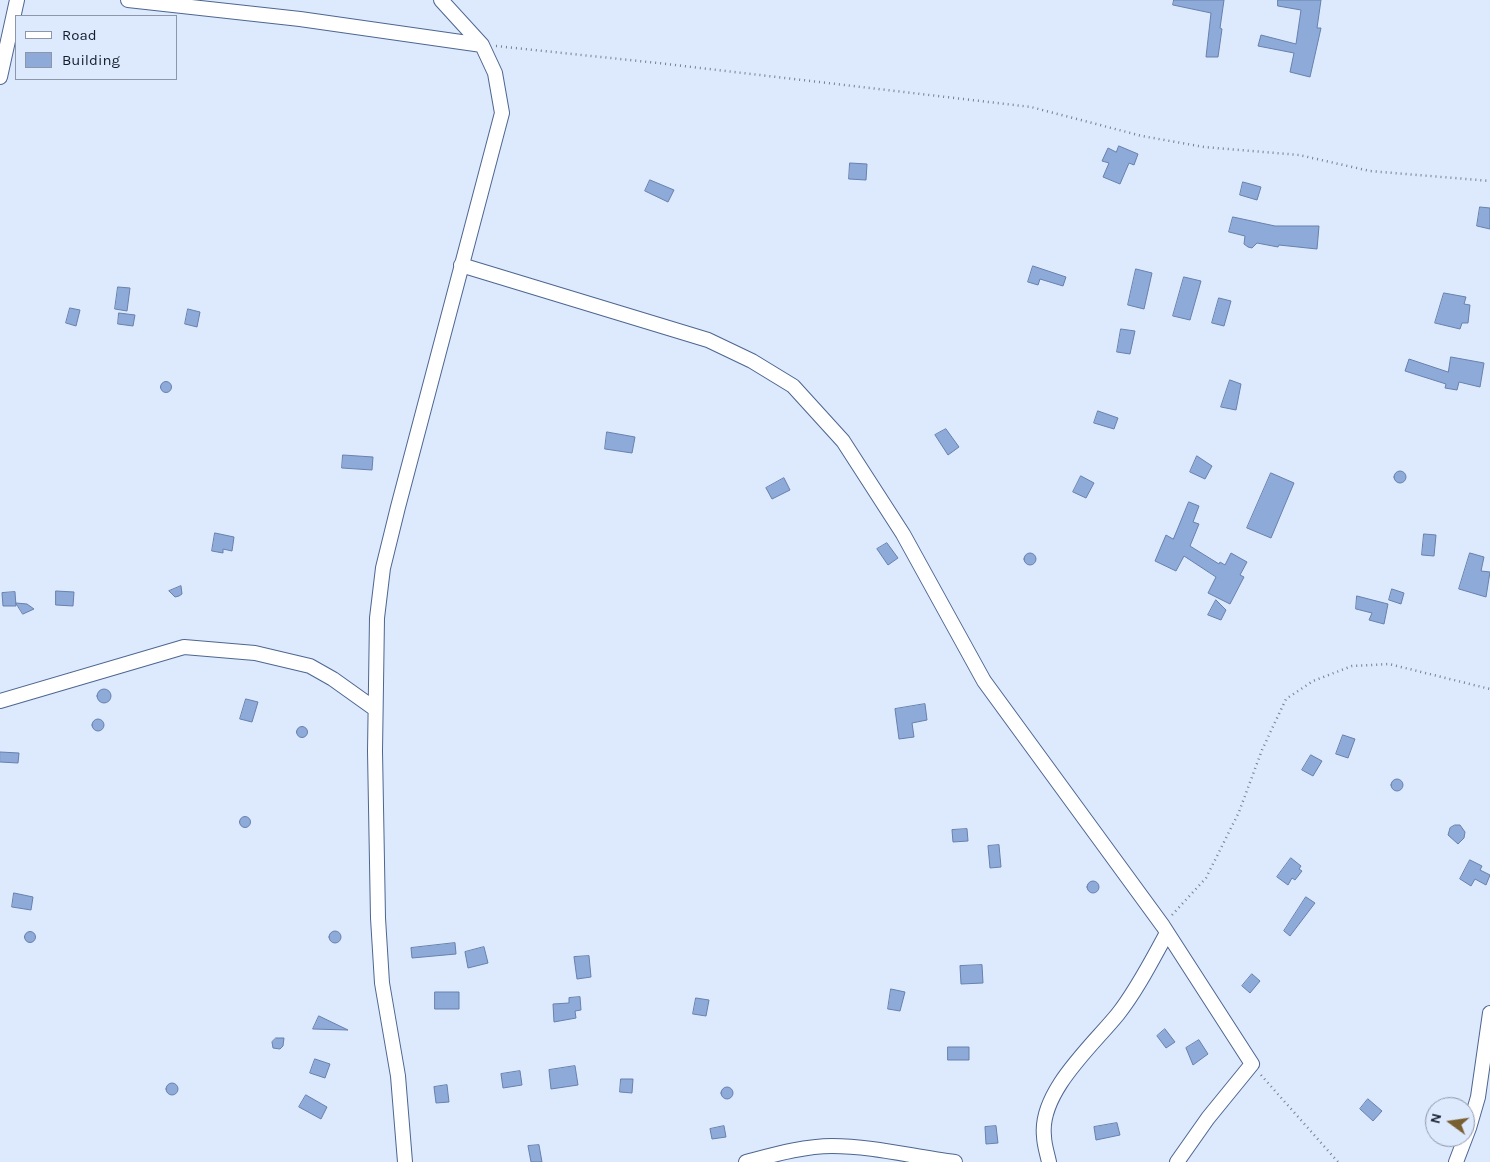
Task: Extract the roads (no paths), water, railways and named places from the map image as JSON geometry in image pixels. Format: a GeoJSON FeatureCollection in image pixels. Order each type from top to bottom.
{"type":"FeatureCollection","features":[{"type":"Feature","properties":{"kind":"street"},"geometry":{"type":"LineString","coordinates":[[0,77],[17,0]]}},
{"type":"Feature","properties":{"kind":"street"},"geometry":{"type":"LineString","coordinates":[[128,0],[300,19],[482,45]]}},
{"type":"Feature","properties":{"kind":"street"},"geometry":{"type":"LineString","coordinates":[[405,1162],[398,1076],[382,974],[378,918],[377,618],[384,568],[461,265],[502,113],[495,72],[482,45],[441,0]]}},
{"type":"Feature","properties":{"kind":"street"},"geometry":{"type":"LineString","coordinates":[[461,265],[708,340],[752,361],[793,386],[843,441],[903,534],[984,681],[1165,929],[1252,1064],[1208,1118],[1177,1162]]}},
{"type":"Feature","properties":{"kind":"street"},"geometry":{"type":"LineString","coordinates":[[0,701],[184,647],[255,653],[310,666],[333,679],[376,710]]}},
{"type":"Feature","properties":{"kind":"street"},"geometry":{"type":"LineString","coordinates":[[1044,1162],[1049,1162],[1043,1134],[1047,1113],[1058,1087],[1083,1052],[1118,1014],[1165,929]]}},
{"type":"Feature","properties":{"kind":"street"},"geometry":{"type":"LineString","coordinates":[[1456,1162],[1478,1097],[1490,1013]]}},
{"type":"Feature","properties":{"kind":"street"},"geometry":{"type":"LineString","coordinates":[[746,1162],[778,1154],[831,1146],[865,1148],[955,1162]]}}]}
